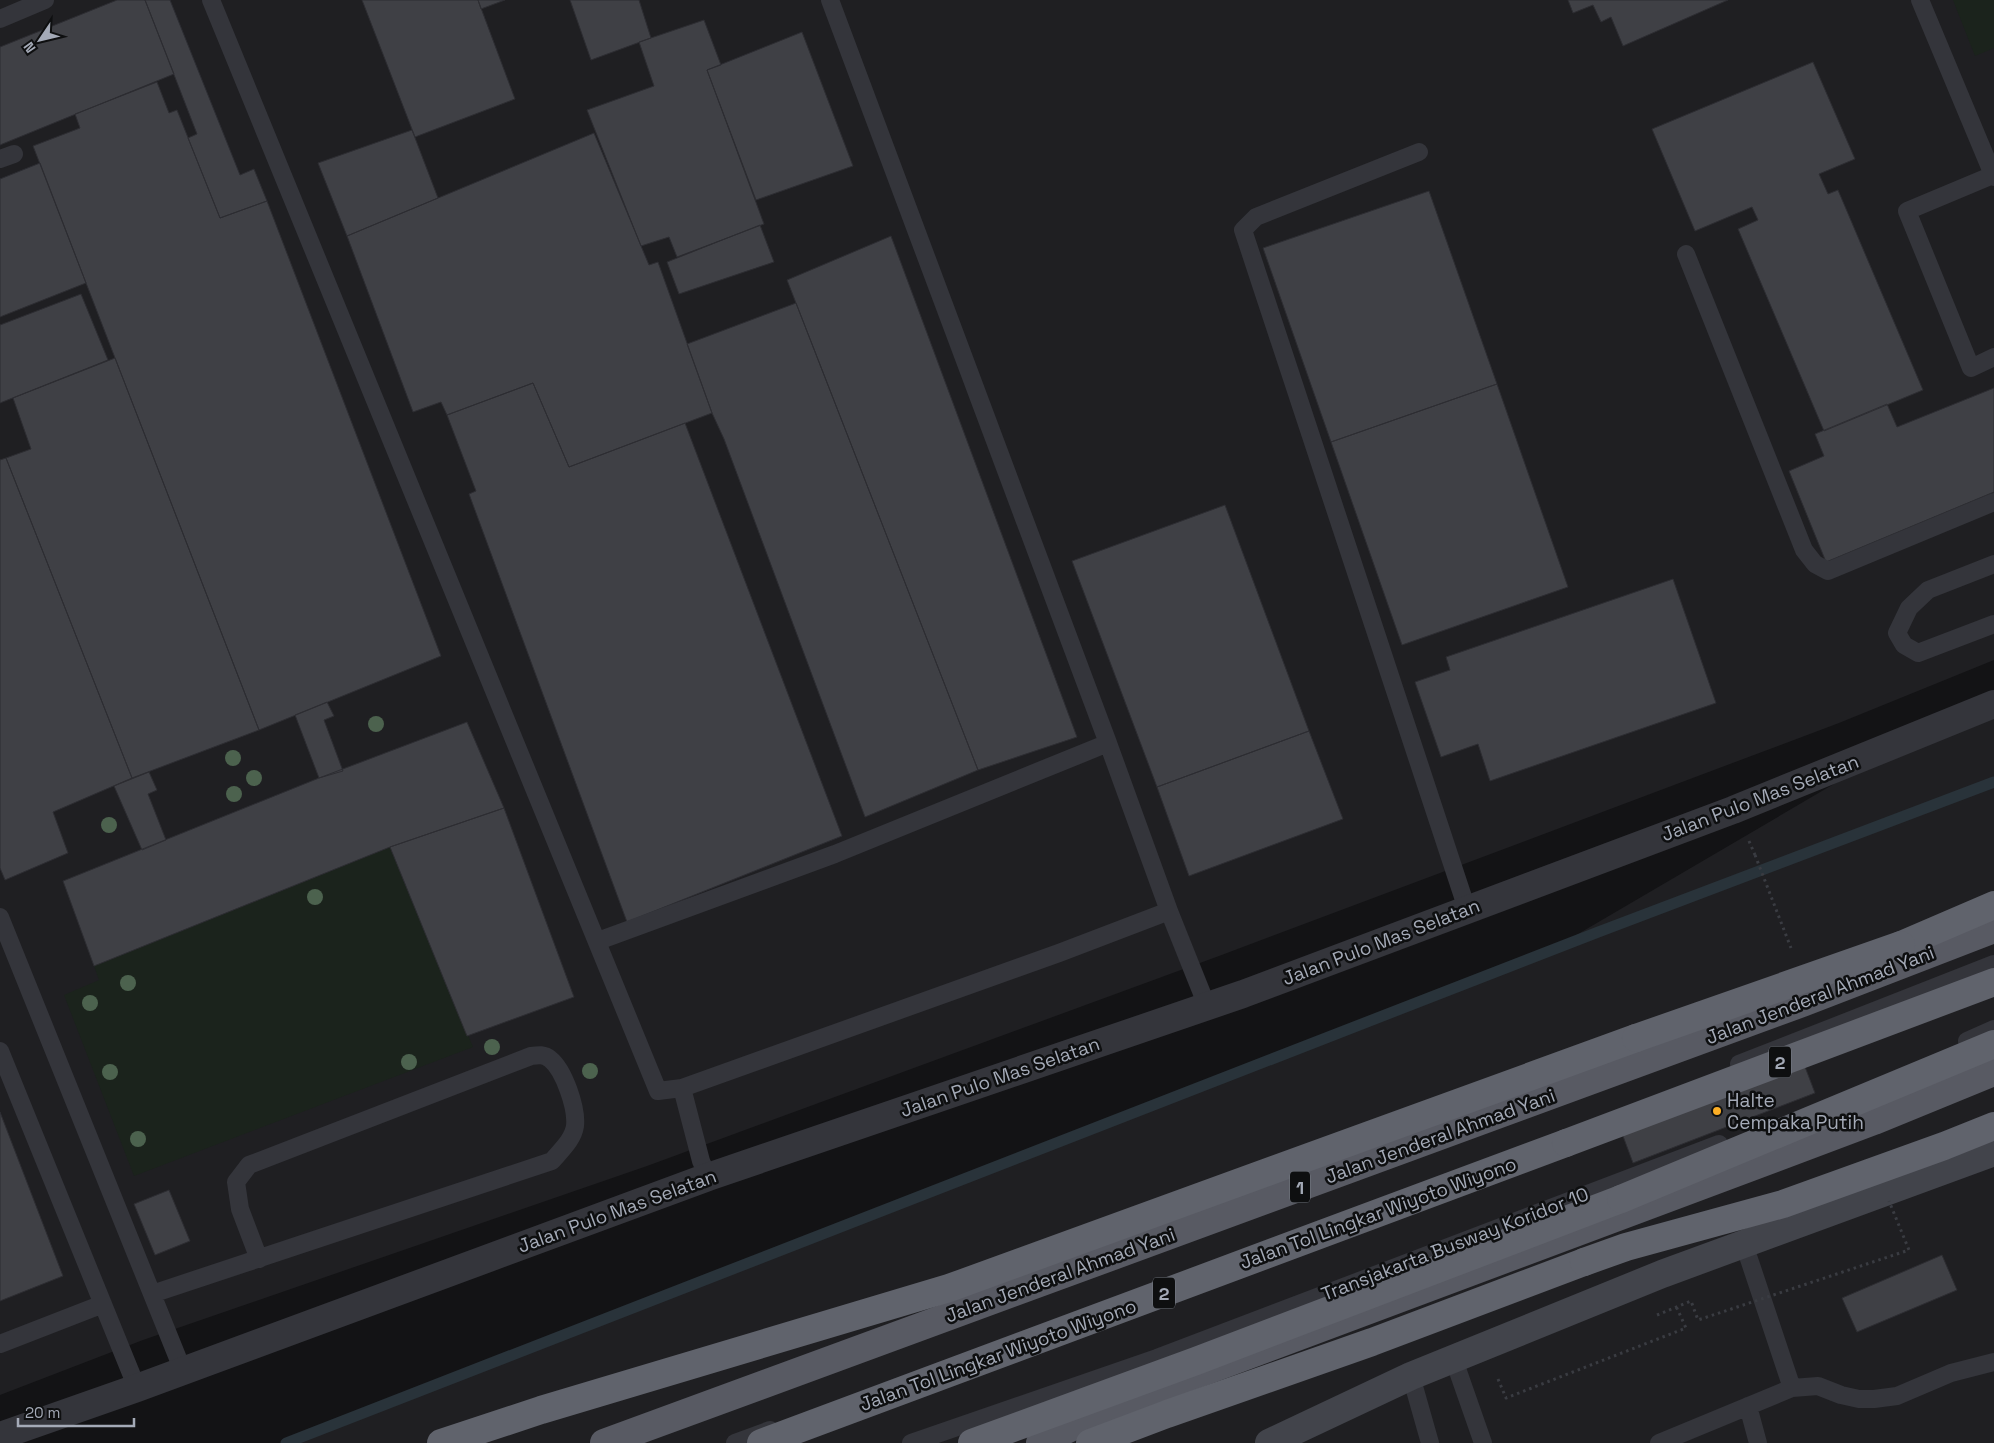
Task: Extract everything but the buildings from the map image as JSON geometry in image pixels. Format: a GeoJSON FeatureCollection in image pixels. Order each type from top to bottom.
{"type":"FeatureCollection","features":[{"type":"Feature","properties":{"kind":"highway"},"geometry":{"type":"LineString","coordinates":[[441,1443],[567,1401],[949,1288],[1657,1030],[1901,945],[1994,905]]}},
{"type":"Feature","properties":{"kind":"highway","name":"Jalan Jenderal Ahmad Yani"},"geometry":{"type":"LineString","coordinates":[[604,1443],[1802,1003],[1994,929]]}},
{"type":"Feature","properties":{"kind":"highway","name":"Jalan Tol Lingkar Wiyoto Wiyono"},"geometry":{"type":"LineString","coordinates":[[762,1443],[1994,982]]}},
{"type":"Feature","properties":{"kind":"highway"},"geometry":{"type":"LineString","coordinates":[[972,1443],[1621,1199],[1994,1044]]}},
{"type":"Feature","properties":{"kind":"highway"},"geometry":{"type":"LineString","coordinates":[[1040,1443],[1118,1404],[1874,1121],[1994,1072]]}},
{"type":"Feature","properties":{"kind":"highway"},"geometry":{"type":"LineString","coordinates":[[1090,1443],[1372,1342],[1626,1247],[1783,1204],[1994,1126]]}},
{"type":"Feature","properties":{"kind":"main road"},"geometry":{"type":"LineString","coordinates":[[1269,1443],[1410,1376],[1454,1360],[1662,1274],[1994,1152]]}},
{"type":"Feature","properties":{"kind":"street","name":"Jalan Pulo Mas Selatan"},"geometry":{"type":"LineString","coordinates":[[0,1436],[137,1388],[708,1177],[1207,1006],[1733,810],[1994,704]]}},
{"type":"Feature","properties":{"kind":"lane"},"geometry":{"type":"LineString","coordinates":[[0,18],[45,0]]}},
{"type":"Feature","properties":{"kind":"lane"},"geometry":{"type":"LineString","coordinates":[[211,0],[598,941],[658,1092],[682,1088],[1059,953],[1169,911]]}},
{"type":"Feature","properties":{"kind":"lane"},"geometry":{"type":"LineString","coordinates":[[830,0],[1169,911],[1207,1006]]}},
{"type":"Feature","properties":{"kind":"lane"},"geometry":{"type":"LineString","coordinates":[[1920,0],[1994,176],[1908,211],[1971,368],[1994,357]]}},
{"type":"Feature","properties":{"kind":"lane"},"geometry":{"type":"LineString","coordinates":[[1419,152],[1256,217],[1243,230],[1467,909]]}},
{"type":"Feature","properties":{"kind":"lane"},"geometry":{"type":"LineString","coordinates":[[1686,254],[1804,550],[1815,564],[1828,571],[1994,502]]}},
{"type":"Feature","properties":{"kind":"lane"},"geometry":{"type":"LineString","coordinates":[[1994,564],[1928,590],[1909,608],[1897,633],[1904,646],[1918,653],[1994,624]]}},
{"type":"Feature","properties":{"kind":"lane"},"geometry":{"type":"LineString","coordinates":[[598,941],[835,854],[1108,743]]}},
{"type":"Feature","properties":{"kind":"lane"},"geometry":{"type":"LineString","coordinates":[[0,917],[182,1371]]}},
{"type":"Feature","properties":{"kind":"lane"},"geometry":{"type":"LineString","coordinates":[[735,1443],[1462,1171],[1994,964]]}},
{"type":"Feature","properties":{"kind":"lane","name":"Transjakarta Busway Koridor 10"},"geometry":{"type":"LineString","coordinates":[[911,1443],[1157,1358],[1822,1106],[1994,1029]]}},
{"type":"Feature","properties":{"kind":"lane"},"geometry":{"type":"LineString","coordinates":[[0,1051],[137,1388]]}},
{"type":"Feature","properties":{"kind":"lane"},"geometry":{"type":"LineString","coordinates":[[152,1294],[259,1259],[552,1161],[568,1142],[575,1126],[573,1105],[560,1069],[549,1058],[540,1054],[531,1056],[249,1165],[236,1182],[240,1208],[259,1259]]}},
{"type":"Feature","properties":{"kind":"lane"},"geometry":{"type":"LineString","coordinates":[[682,1088],[701,1161],[708,1177]]}},
{"type":"Feature","properties":{"kind":"lane"},"geometry":{"type":"LineString","coordinates":[[1744,1244],[1792,1388]]}},
{"type":"Feature","properties":{"kind":"lane"},"geometry":{"type":"LineString","coordinates":[[0,1344],[102,1304]]}},
{"type":"Feature","properties":{"kind":"lane"},"geometry":{"type":"LineString","coordinates":[[1454,1360],[1483,1443]]}},
{"type":"Feature","properties":{"kind":"lane"},"geometry":{"type":"LineString","coordinates":[[1659,1443],[1792,1388],[1818,1386],[1841,1395],[1874,1400],[1896,1396],[1951,1373],[1994,1362]]}},
{"type":"Feature","properties":{"kind":"lane"},"geometry":{"type":"LineString","coordinates":[[1410,1376],[1430,1443]]}},
{"type":"Feature","properties":{"kind":"lane"},"geometry":{"type":"LineString","coordinates":[[1748,1406],[1758,1443]]}},
{"type":"Feature","properties":{"kind":"path"},"geometry":{"type":"LineString","coordinates":[[1657,1315],[1691,1301],[1698,1320],[1909,1250]]}},
{"type":"Feature","properties":{"kind":"path"},"geometry":{"type":"LineString","coordinates":[[1506,1374],[1497,1377],[1506,1398],[1686,1328],[1662,1274]]}},
{"type":"Feature","properties":{"kind":"shaded area"},"geometry":{"type":"Polygon","coordinates":[[[0,0],[1994,0],[1994,660],[1839,723],[1219,956],[647,1166],[143,1340],[0,1395],[0,0]]]}},
{"type":"Feature","properties":{"kind":"shaded area"},"geometry":{"type":"Polygon","coordinates":[[[1953,0],[1994,0],[1994,48],[1975,56],[1953,0]]]}},
{"type":"Feature","properties":{"kind":"shaded area"},"geometry":{"type":"Polygon","coordinates":[[[1994,708],[1994,1443],[286,1443],[1549,951],[1892,750],[1994,708]]]}},
{"type":"Feature","properties":{"kind":"shaded area"},"geometry":{"type":"Polygon","coordinates":[[[390,847],[473,1047],[134,1176],[64,995],[99,980],[94,966],[390,847]]]}},
{"type":"Feature","properties":{"kind":"waterway"},"geometry":{"type":"LineString","coordinates":[[286,1443],[1598,932],[1994,782]]}},
{"type":"Feature","properties":{"kind":"place","name":"Halte Cempaka Putih"},"geometry":{"type":"Point","coordinates":[1717,1111]}}]}
